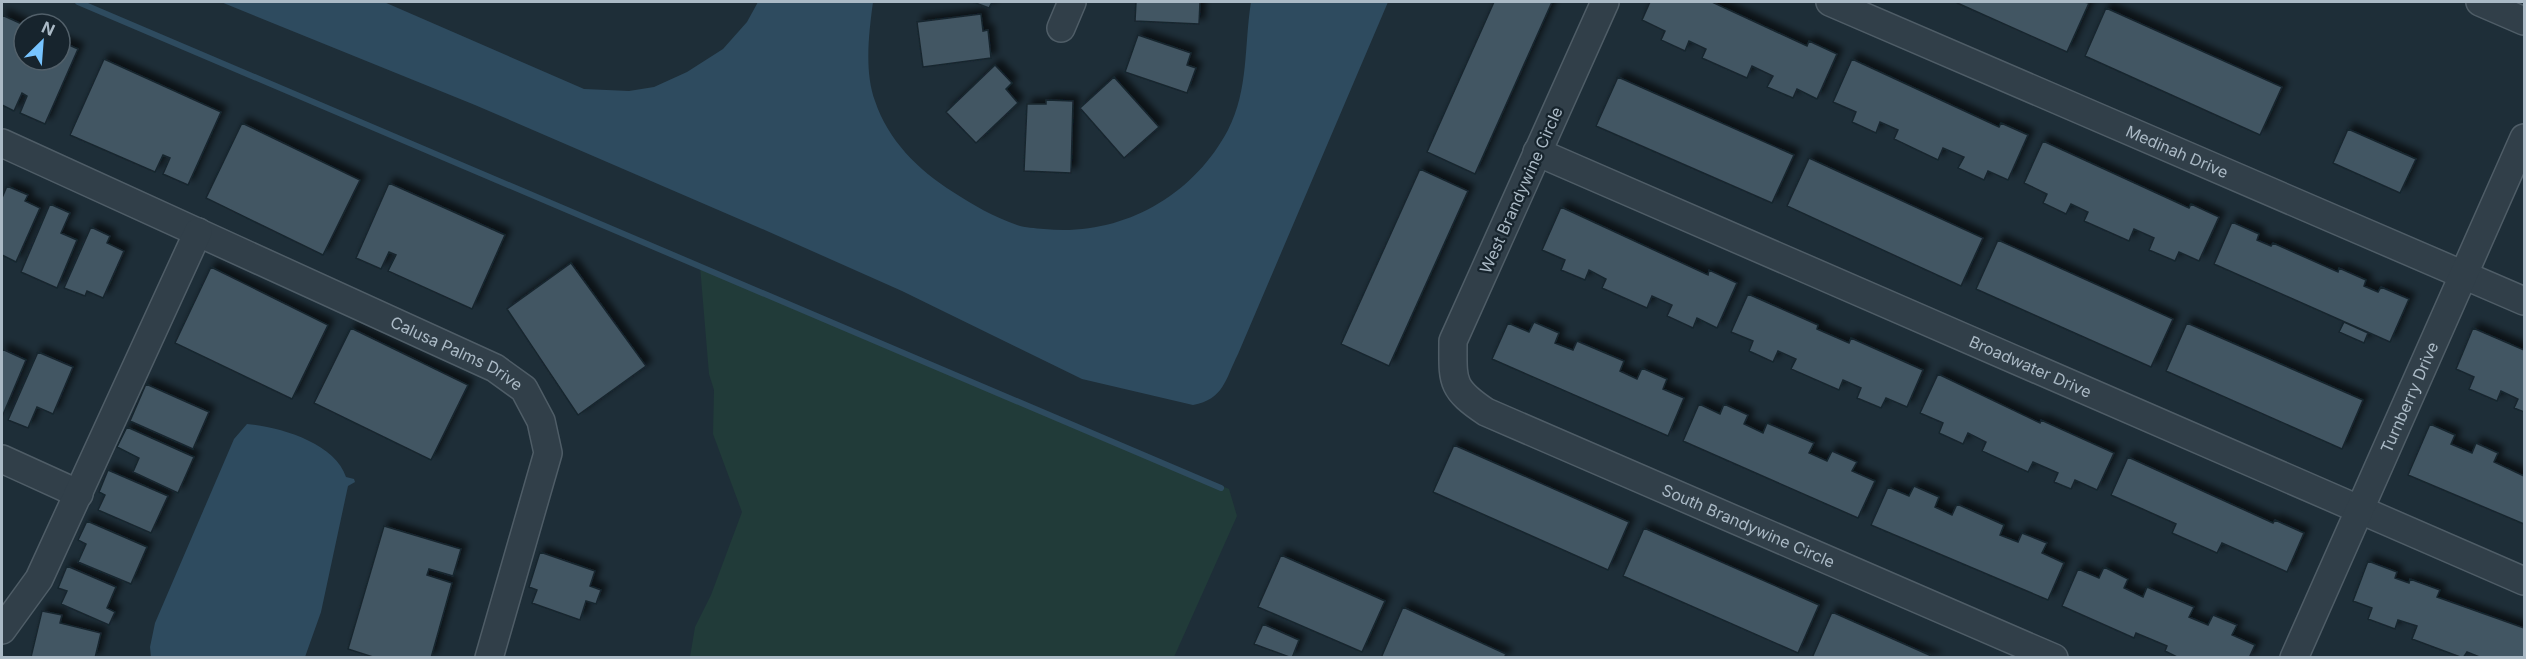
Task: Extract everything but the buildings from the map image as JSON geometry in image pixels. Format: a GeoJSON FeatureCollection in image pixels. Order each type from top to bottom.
{"type":"FeatureCollection","features":[{"type":"Feature","properties":{"kind":"street"},"geometry":{"type":"LineString","coordinates":[[1061,28],[1072,2]]}},
{"type":"Feature","properties":{"kind":"street","name":"West Brandywine Circle"},"geometry":{"type":"LineString","coordinates":[[1453,381],[1454,341],[1605,2]]}},
{"type":"Feature","properties":{"kind":"street","name":"Medinah Drive"},"geometry":{"type":"LineString","coordinates":[[1830,2],[2524,301]]}},
{"type":"Feature","properties":{"kind":"street"},"geometry":{"type":"LineString","coordinates":[[2480,2],[2524,21]]}},
{"type":"Feature","properties":{"kind":"street","name":"Turnberry Drive"},"geometry":{"type":"LineString","coordinates":[[2294,657],[2524,138]]}},
{"type":"Feature","properties":{"kind":"street","name":"Calusa Palms Drive"},"geometry":{"type":"LineString","coordinates":[[2,143],[495,368],[524,389],[541,421],[548,453],[489,657]]}},
{"type":"Feature","properties":{"kind":"street","name":"Broadwater Drive"},"geometry":{"type":"LineString","coordinates":[[1537,152],[2524,581]]}},
{"type":"Feature","properties":{"kind":"street"},"geometry":{"type":"LineString","coordinates":[[2,630],[39,579],[198,232]]}},
{"type":"Feature","properties":{"kind":"street","name":"South Brandywine Circle"},"geometry":{"type":"LineString","coordinates":[[1453,381],[1467,400],[1486,412],[2054,657]]}},
{"type":"Feature","properties":{"kind":"street"},"geometry":{"type":"LineString","coordinates":[[2,459],[79,494]]}},
{"type":"Feature","properties":{"kind":"green space"},"geometry":{"type":"Polygon","coordinates":[[[700,266],[1229,489],[1237,516],[1174,657],[690,657],[695,627],[711,595],[742,512],[713,434],[714,390],[709,374],[700,266]]]}},
{"type":"Feature","properties":{"kind":"water"},"geometry":{"type":"Polygon","coordinates":[[[221,2],[384,2],[584,89],[629,91],[654,87],[687,72],[723,49],[747,22],[758,2],[873,2],[868,51],[869,77],[881,115],[888,129],[906,153],[940,183],[1000,218],[1027,227],[1072,230],[1126,219],[1151,208],[1174,193],[1195,175],[1213,154],[1235,115],[1243,83],[1251,2],[1388,2],[1226,380],[1211,398],[1193,405],[1082,379],[902,291],[767,231],[475,105],[221,2]]]}},
{"type":"Feature","properties":{"kind":"water"},"geometry":{"type":"Polygon","coordinates":[[[247,424],[290,433],[319,446],[340,465],[346,477],[354,479],[355,482],[348,486],[321,612],[305,657],[151,657],[150,647],[155,623],[234,439],[247,424]]]}},
{"type":"Feature","properties":{"kind":"waterway"},"geometry":{"type":"LineString","coordinates":[[78,2],[1221,488]]}}]}
